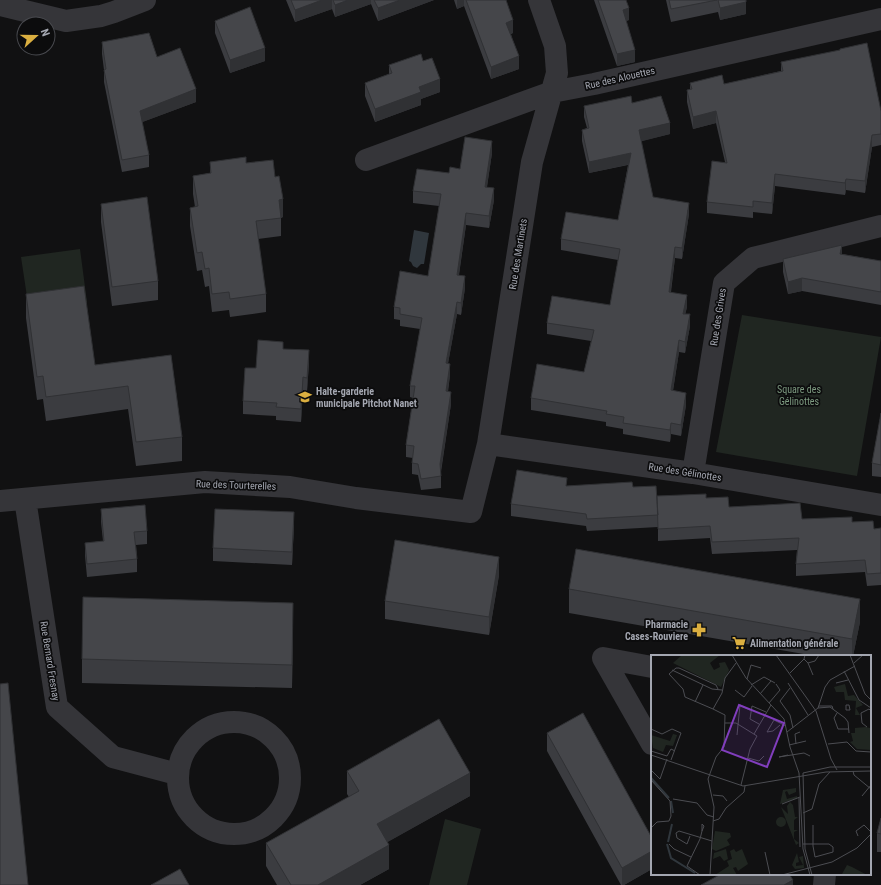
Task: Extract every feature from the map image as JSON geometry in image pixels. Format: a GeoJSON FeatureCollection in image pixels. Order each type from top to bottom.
{"type":"FeatureCollection","features":[{"type":"Feature","properties":{"kind":"street"},"geometry":{"type":"LineString","coordinates":[[0,5],[66,21],[101,16],[145,0]]}},
{"type":"Feature","properties":{"kind":"street","name":"Rue des Martinets"},"geometry":{"type":"LineString","coordinates":[[471,512],[488,444],[532,162],[557,73],[555,46],[538,0]]}},
{"type":"Feature","properties":{"kind":"street","name":"Rue des Alouettes"},"geometry":{"type":"LineString","coordinates":[[366,160],[552,92],[881,19]]}},
{"type":"Feature","properties":{"kind":"street","name":"Rue des Grives"},"geometry":{"type":"LineString","coordinates":[[693,472],[724,283],[753,258],[881,224]]}},
{"type":"Feature","properties":{"kind":"street","name":"Rue des Gélinottes"},"geometry":{"type":"LineString","coordinates":[[488,444],[693,472],[881,505]]}},
{"type":"Feature","properties":{"kind":"street","name":"Rue des Tourterelles"},"geometry":{"type":"LineString","coordinates":[[0,501],[205,482],[290,487],[356,498],[471,512]]}},
{"type":"Feature","properties":{"kind":"street","name":"Rue Bernard Fresnay"},"geometry":{"type":"LineString","coordinates":[[25,499],[56,708],[113,757],[177,774]]}},
{"type":"Feature","properties":{"kind":"street"},"geometry":{"type":"LineString","coordinates":[[651,667],[603,658],[651,742]]}},
{"type":"Feature","properties":{"kind":"street"},"geometry":{"type":"LineString","coordinates":[[239,722],[260,729],[278,743],[288,763],[289,791],[276,816],[253,832],[225,834],[199,823],[182,802],[177,774],[183,752],[197,735],[217,724],[239,722]]}},
{"type":"Feature","properties":{"kind":"street"},"geometry":{"type":"LineString","coordinates":[[824,885],[825,875]]}},
{"type":"Feature","properties":{"kind":"green space"},"geometry":{"type":"Polygon","coordinates":[[[80,249],[87,302],[29,310],[21,257],[80,249]]]}},
{"type":"Feature","properties":{"kind":"green space","name":"Square des Gélinottes"},"geometry":{"type":"Polygon","coordinates":[[[742,315],[881,337],[857,476],[716,452],[742,315]]]}},
{"type":"Feature","properties":{"kind":"green space"},"geometry":{"type":"Polygon","coordinates":[[[445,819],[481,829],[467,885],[429,885],[445,819]]]}},
{"type":"Feature","properties":{"kind":"shaded area"},"geometry":{"type":"Polygon","coordinates":[[[414,230],[429,233],[424,264],[421,264],[417,268],[409,261],[414,230]]]}},
{"type":"Feature","properties":{"kind":"building"},"geometry":{"type":"Polygon","coordinates":[[[291,0],[322,0],[295,10],[291,0]]]}},
{"type":"Feature","properties":{"kind":"building"},"geometry":{"type":"Polygon","coordinates":[[[333,0],[348,0],[335,5],[333,0]]]}},
{"type":"Feature","properties":{"kind":"building"},"geometry":{"type":"Polygon","coordinates":[[[374,0],[400,0],[378,8],[374,0]]]}},
{"type":"Feature","properties":{"kind":"building"},"geometry":{"type":"Polygon","coordinates":[[[466,0],[506,0],[513,20],[506,23],[519,56],[491,67],[466,0]]]}},
{"type":"Feature","properties":{"kind":"building"},"geometry":{"type":"Polygon","coordinates":[[[598,0],[626,0],[629,8],[623,10],[635,50],[617,54],[598,0]]]}},
{"type":"Feature","properties":{"kind":"building"},"geometry":{"type":"Polygon","coordinates":[[[669,0],[717,0],[671,9],[669,0]]]}},
{"type":"Feature","properties":{"kind":"building"},"geometry":{"type":"Polygon","coordinates":[[[718,0],[746,0],[746,2],[720,8],[718,0]]]}},
{"type":"Feature","properties":{"kind":"building"},"geometry":{"type":"Polygon","coordinates":[[[250,7],[265,48],[230,60],[215,21],[250,7]]]}},
{"type":"Feature","properties":{"kind":"building"},"geometry":{"type":"Polygon","coordinates":[[[149,33],[157,57],[180,48],[196,89],[140,111],[149,155],[122,160],[104,70],[106,69],[102,42],[149,33]]]}},
{"type":"Feature","properties":{"kind":"building"},"geometry":{"type":"Polygon","coordinates":[[[867,43],[881,111],[881,134],[872,135],[865,181],[846,179],[845,183],[775,174],[772,203],[753,201],[753,207],[707,202],[712,161],[727,163],[716,111],[693,117],[687,90],[692,89],[690,83],[722,75],[724,84],[783,71],[781,62],[867,43]]]}},
{"type":"Feature","properties":{"kind":"building"},"geometry":{"type":"Polygon","coordinates":[[[421,54],[423,61],[432,58],[440,79],[419,87],[421,92],[375,109],[365,83],[392,73],[389,65],[421,54]]]}},
{"type":"Feature","properties":{"kind":"building"},"geometry":{"type":"Polygon","coordinates":[[[631,96],[632,103],[661,96],[670,123],[639,130],[653,197],[689,203],[682,248],[675,247],[669,292],[687,295],[683,314],[690,314],[685,342],[679,340],[671,390],[686,393],[681,425],[671,423],[670,430],[623,423],[624,417],[606,414],[607,411],[531,398],[537,364],[584,372],[594,330],[547,323],[552,296],[610,305],[620,249],[561,239],[566,212],[618,220],[631,153],[589,162],[582,130],[589,128],[584,106],[631,96]]]}},
{"type":"Feature","properties":{"kind":"building"},"geometry":{"type":"Polygon","coordinates":[[[465,137],[492,141],[485,187],[494,188],[489,216],[466,213],[457,275],[465,276],[461,303],[457,302],[446,363],[450,364],[446,391],[451,392],[440,464],[441,476],[421,479],[418,464],[412,463],[414,446],[406,445],[415,386],[410,386],[422,318],[400,314],[400,308],[394,307],[400,271],[428,276],[441,194],[413,191],[417,169],[449,173],[450,167],[460,169],[465,137]]]}},
{"type":"Feature","properties":{"kind":"building"},"geometry":{"type":"Polygon","coordinates":[[[246,157],[246,163],[273,160],[275,177],[279,176],[283,199],[279,200],[281,218],[256,221],[266,294],[230,299],[229,292],[212,294],[209,268],[205,269],[202,252],[197,253],[190,208],[198,206],[193,176],[211,173],[210,162],[246,157]]]}},
{"type":"Feature","properties":{"kind":"building"},"geometry":{"type":"Polygon","coordinates":[[[147,197],[158,281],[112,287],[101,204],[147,197]]]}},
{"type":"Feature","properties":{"kind":"building"},"geometry":{"type":"Polygon","coordinates":[[[842,245],[840,254],[881,261],[881,292],[802,278],[788,282],[783,259],[842,245]]]}},
{"type":"Feature","properties":{"kind":"building"},"geometry":{"type":"Polygon","coordinates":[[[84,286],[95,365],[171,355],[182,437],[136,442],[128,386],[46,397],[43,376],[37,377],[26,294],[84,286]]]}},
{"type":"Feature","properties":{"kind":"building"},"geometry":{"type":"Polygon","coordinates":[[[258,340],[283,342],[283,349],[309,350],[307,378],[303,377],[301,409],[276,407],[277,403],[243,401],[245,368],[256,368],[258,340]]]}},
{"type":"Feature","properties":{"kind":"building"},"geometry":{"type":"Polygon","coordinates":[[[881,413],[881,465],[872,463],[881,413]]]}},
{"type":"Feature","properties":{"kind":"building"},"geometry":{"type":"Polygon","coordinates":[[[517,470],[567,478],[566,486],[632,482],[633,487],[656,486],[658,515],[587,519],[586,514],[511,504],[517,470]]]}},
{"type":"Feature","properties":{"kind":"building"},"geometry":{"type":"Polygon","coordinates":[[[706,494],[706,498],[728,497],[729,507],[800,503],[802,519],[852,517],[852,522],[873,521],[874,529],[881,528],[881,573],[867,574],[865,560],[796,564],[799,538],[712,542],[710,526],[658,529],[657,496],[706,494]]]}},
{"type":"Feature","properties":{"kind":"building"},"geometry":{"type":"Polygon","coordinates":[[[145,505],[147,531],[134,532],[137,559],[87,564],[85,543],[104,541],[101,509],[145,505]]]}},
{"type":"Feature","properties":{"kind":"building"},"geometry":{"type":"Polygon","coordinates":[[[215,509],[294,512],[292,552],[213,548],[215,509]]]}},
{"type":"Feature","properties":{"kind":"building"},"geometry":{"type":"Polygon","coordinates":[[[395,540],[499,557],[489,617],[385,601],[395,540]]]}},
{"type":"Feature","properties":{"kind":"building"},"geometry":{"type":"Polygon","coordinates":[[[576,549],[860,599],[852,639],[569,589],[576,549]]]}},
{"type":"Feature","properties":{"kind":"building"},"geometry":{"type":"Polygon","coordinates":[[[83,597],[293,603],[292,665],[82,659],[83,597]]]}},
{"type":"Feature","properties":{"kind":"building"},"geometry":{"type":"Polygon","coordinates":[[[8,683],[28,885],[0,885],[0,684],[8,683]]]}},
{"type":"Feature","properties":{"kind":"building"},"geometry":{"type":"Polygon","coordinates":[[[583,713],[651,836],[651,852],[622,868],[547,733],[583,713]]]}},
{"type":"Feature","properties":{"kind":"building"},"geometry":{"type":"Polygon","coordinates":[[[439,719],[470,773],[377,824],[389,845],[318,885],[291,885],[266,843],[359,791],[347,771],[439,719]]]}},
{"type":"Feature","properties":{"kind":"building"},"geometry":{"type":"Polygon","coordinates":[[[881,818],[881,834],[877,833],[881,818]]]}},
{"type":"Feature","properties":{"kind":"building"},"geometry":{"type":"Polygon","coordinates":[[[180,869],[189,885],[151,885],[180,869]]]}},
{"type":"Feature","properties":{"kind":"building"},"geometry":{"type":"Polygon","coordinates":[[[719,875],[790,875],[793,880],[784,885],[701,885],[719,875]]]}},
{"type":"Feature","properties":{"kind":"place","name":"Halte-garderie municipale Pitchot Nanet"},"geometry":{"type":"Point","coordinates":[305,397]}},
{"type":"Feature","properties":{"kind":"place","name":"Pharmacie Cases-Rouviere"},"geometry":{"type":"Point","coordinates":[699,630]}},
{"type":"Feature","properties":{"kind":"place","name":"Alimentation générale"},"geometry":{"type":"Point","coordinates":[739,643]}}]}
